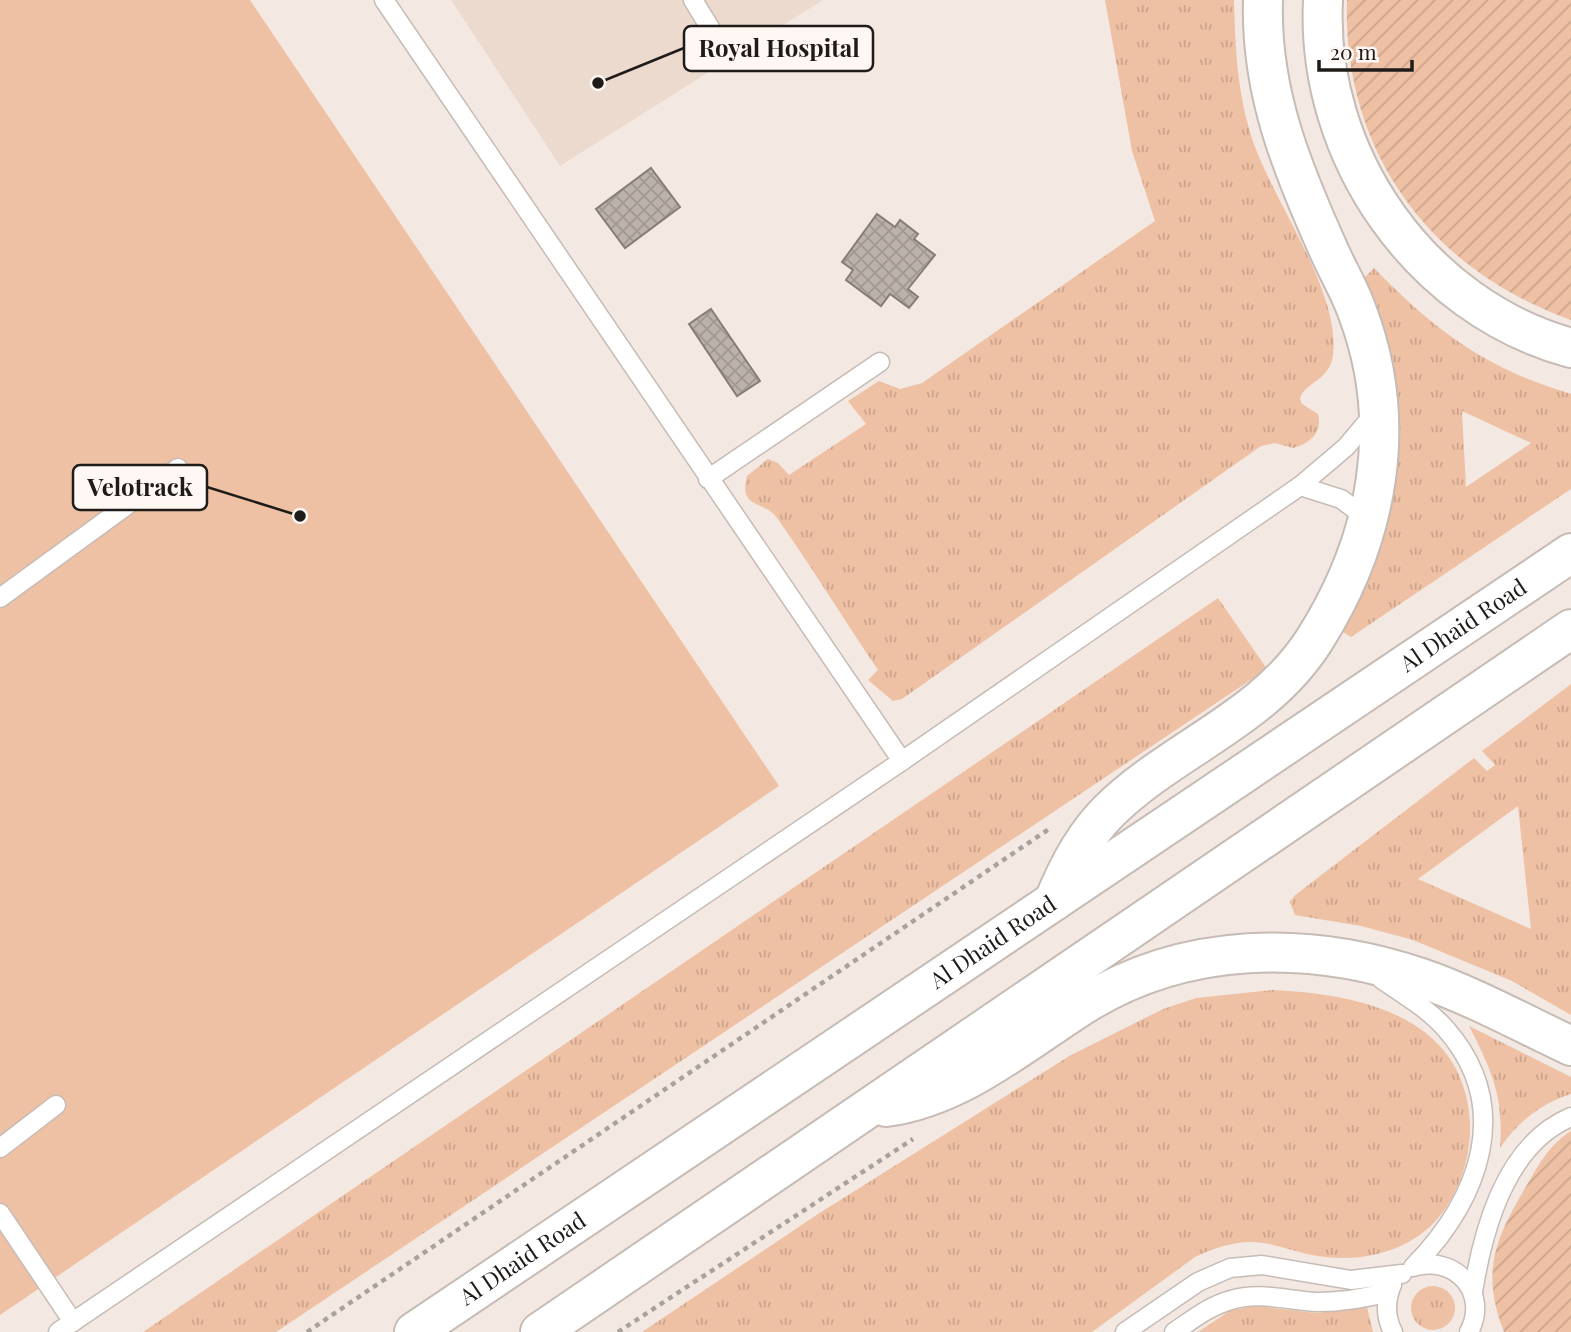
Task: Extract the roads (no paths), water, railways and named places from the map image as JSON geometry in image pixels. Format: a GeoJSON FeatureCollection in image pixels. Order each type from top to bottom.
{"type":"FeatureCollection","features":[{"type":"Feature","properties":{"kind":"highway"},"geometry":{"type":"LineString","coordinates":[[1054,901],[1076,853],[1108,813],[1137,787],[1242,716],[1287,677],[1336,603],[1352,572],[1369,520],[1379,472],[1379,406],[1368,343],[1358,312],[1282,140],[1265,58],[1263,0]]}},
{"type":"Feature","properties":{"kind":"highway"},"geometry":{"type":"LineString","coordinates":[[1323,0],[1325,48],[1342,122],[1353,155],[1387,218],[1409,246],[1460,294],[1522,331],[1571,348]]}},
{"type":"Feature","properties":{"kind":"highway","name":"Al Dhaid Road"},"geometry":{"type":"LineString","coordinates":[[414,1332],[1571,553]]}},
{"type":"Feature","properties":{"kind":"highway"},"geometry":{"type":"LineString","coordinates":[[540,1332],[1571,629]]}},
{"type":"Feature","properties":{"kind":"highway"},"geometry":{"type":"LineString","coordinates":[[867,1109],[913,1101],[957,1085],[1128,979],[1204,958],[1265,952],[1341,958],[1389,969],[1450,990],[1571,1046]]}},
{"type":"Feature","properties":{"kind":"lane"},"geometry":{"type":"LineString","coordinates":[[384,0],[902,761]]}},
{"type":"Feature","properties":{"kind":"lane"},"geometry":{"type":"LineString","coordinates":[[693,0],[715,36]]}},
{"type":"Feature","properties":{"kind":"lane"},"geometry":{"type":"LineString","coordinates":[[708,479],[880,362]]}},
{"type":"Feature","properties":{"kind":"lane"},"geometry":{"type":"LineString","coordinates":[[0,1213],[66,1327],[902,761],[1300,486],[1346,447],[1379,406]]}},
{"type":"Feature","properties":{"kind":"lane"},"geometry":{"type":"LineString","coordinates":[[0,598],[178,468]]}},
{"type":"Feature","properties":{"kind":"lane"},"geometry":{"type":"LineString","coordinates":[[1300,486],[1341,499],[1369,520]]}},
{"type":"Feature","properties":{"kind":"lane"},"geometry":{"type":"LineString","coordinates":[[1341,958],[1380,978],[1430,1013],[1457,1044],[1477,1086],[1483,1131],[1469,1190],[1450,1227],[1389,1292],[1386,1313],[1393,1332]]}},
{"type":"Feature","properties":{"kind":"lane"},"geometry":{"type":"LineString","coordinates":[[0,1148],[56,1105]]}},
{"type":"Feature","properties":{"kind":"lane"},"geometry":{"type":"LineString","coordinates":[[1473,1292],[1490,1221],[1522,1157],[1548,1130],[1571,1117]]}},
{"type":"Feature","properties":{"kind":"lane"},"geometry":{"type":"LineString","coordinates":[[1125,1332],[1198,1282],[1230,1268],[1262,1265],[1351,1280],[1408,1270],[1429,1263],[1449,1267],[1466,1280],[1473,1292],[1483,1332]]}},
{"type":"Feature","properties":{"kind":"lane"},"geometry":{"type":"LineString","coordinates":[[1174,1332],[1214,1306],[1233,1299],[1273,1296],[1317,1302],[1341,1301],[1389,1292]]}},
{"type":"Feature","properties":{"kind":"lane"},"geometry":{"type":"LineString","coordinates":[[1469,1332],[1476,1312]]}},
{"type":"Feature","properties":{"kind":"place","name":"Royal Hospital"},"geometry":{"type":"Point","coordinates":[598,83]}},
{"type":"Feature","properties":{"kind":"place","name":"Velotrack"},"geometry":{"type":"Point","coordinates":[300,516]}}]}
